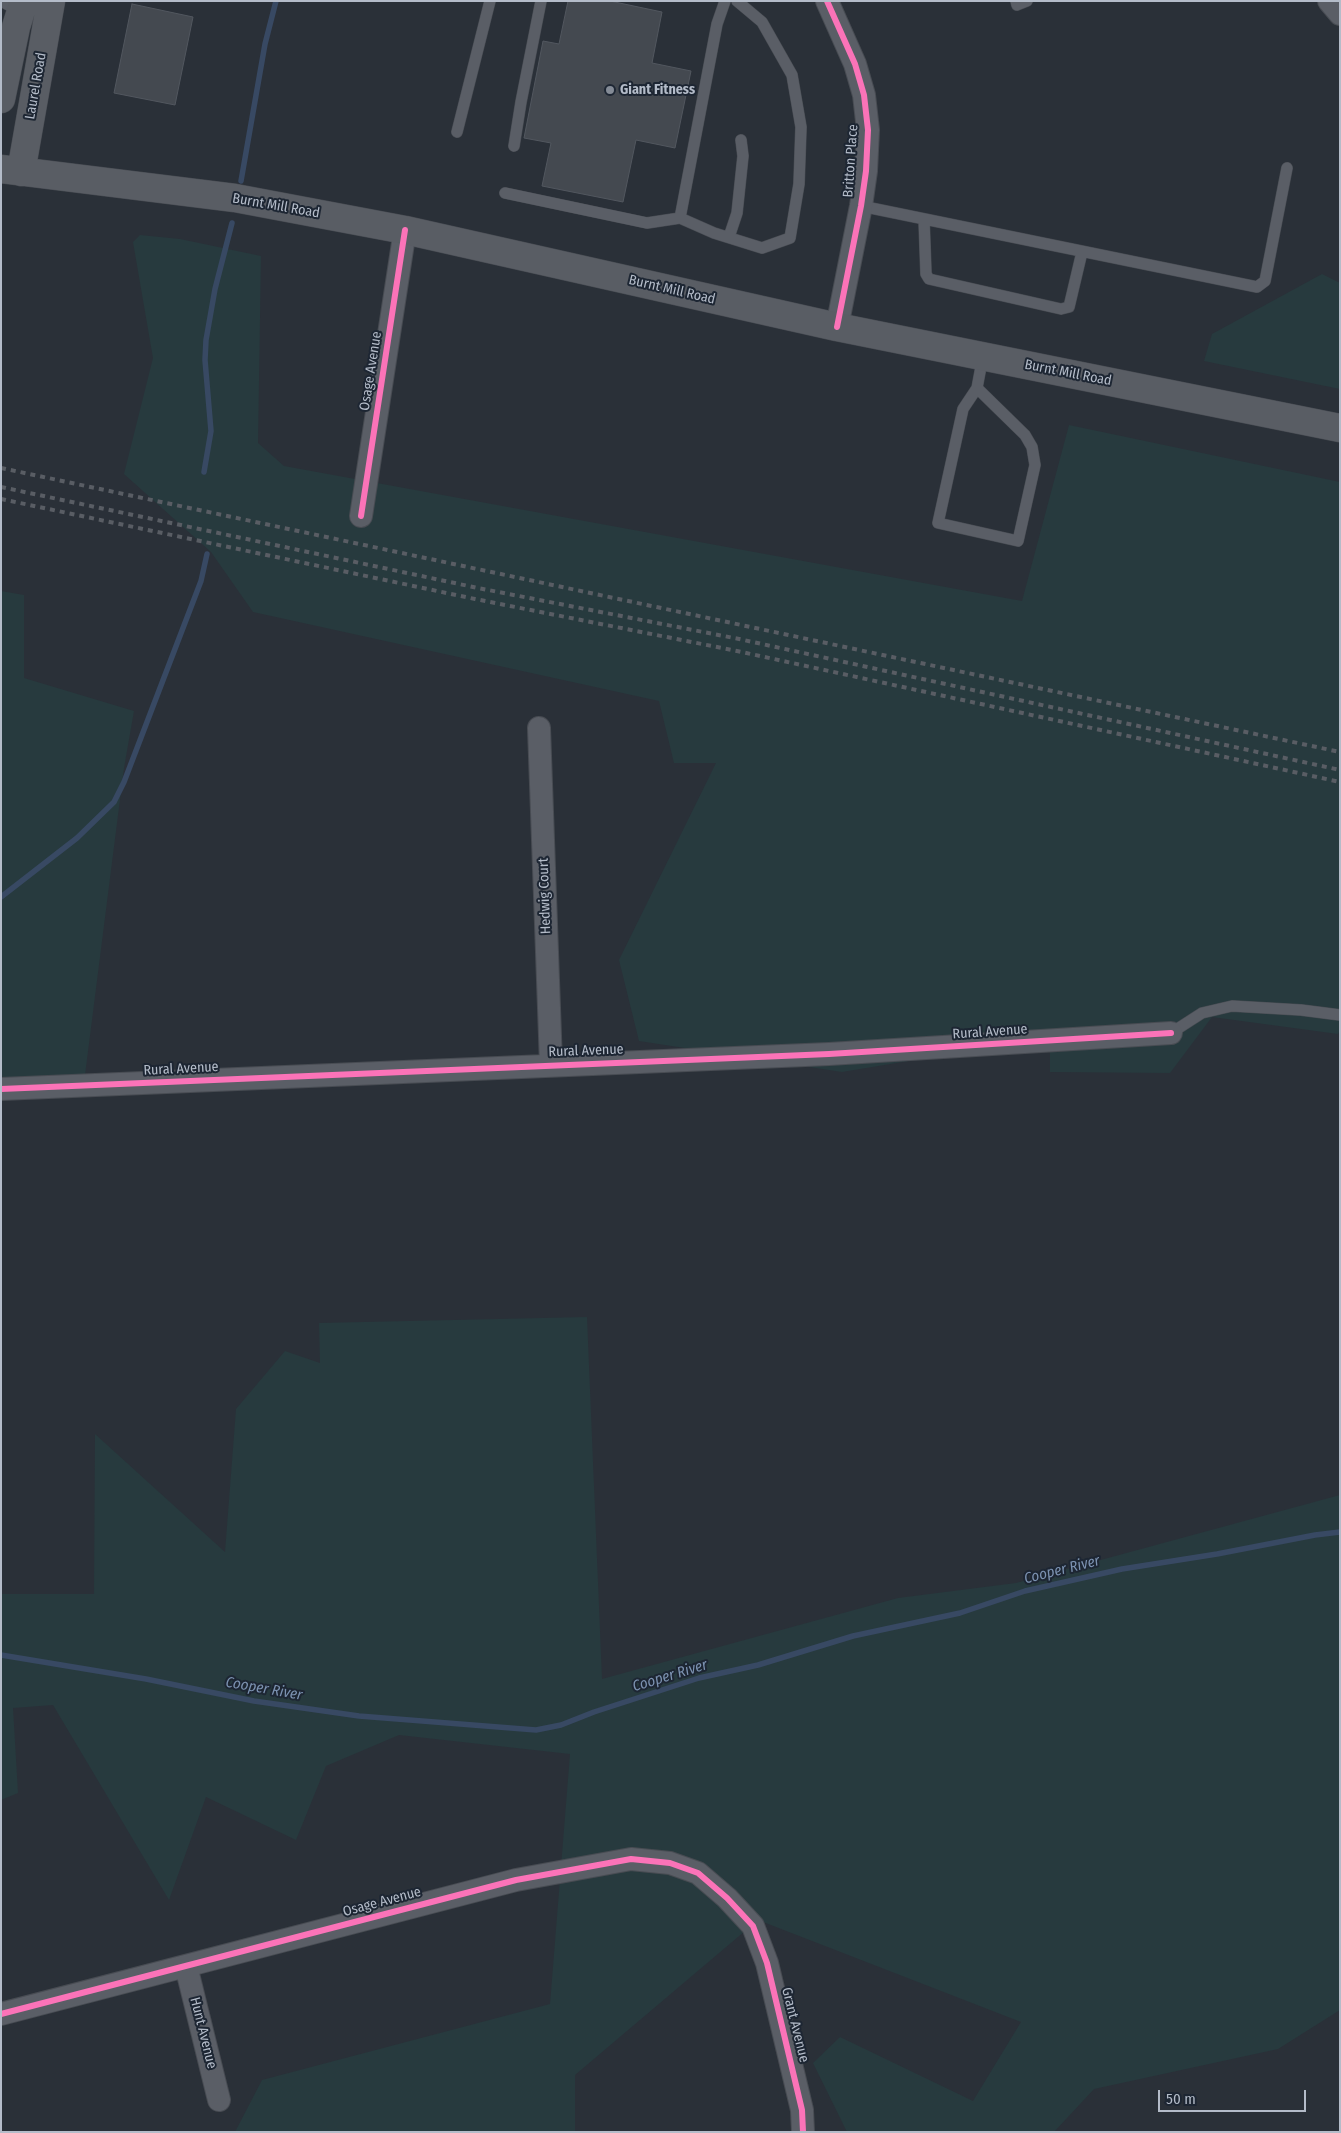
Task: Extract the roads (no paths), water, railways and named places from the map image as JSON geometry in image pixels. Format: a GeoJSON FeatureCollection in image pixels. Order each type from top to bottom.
{"type":"FeatureCollection","features":[{"type":"Feature","properties":{"kind":"main road","name":"Laurel Road"},"geometry":{"type":"LineString","coordinates":[[11,170],[51,1]]}},
{"type":"Feature","properties":{"kind":"main road"},"geometry":{"type":"LineString","coordinates":[[1,99],[16,27],[16,5]]}},
{"type":"Feature","properties":{"kind":"main road","name":"Burnt Mill Road"},"geometry":{"type":"LineString","coordinates":[[11,170],[236,198],[405,230],[837,327],[1340,428]]}},
{"type":"Feature","properties":{"kind":"street","name":"Britton Place"},"geometry":{"type":"LineString","coordinates":[[827,1],[846,41],[864,95],[868,130],[866,171],[861,206],[837,327]]}},
{"type":"Feature","properties":{"kind":"street"},"geometry":{"type":"LineString","coordinates":[[1329,1],[1340,14]]}},
{"type":"Feature","properties":{"kind":"street","name":"Osage Avenue"},"geometry":{"type":"LineString","coordinates":[[361,516],[405,230]]}},
{"type":"Feature","properties":{"kind":"street","name":"Hedwig Court"},"geometry":{"type":"LineString","coordinates":[[539,728],[551,1064]]}},
{"type":"Feature","properties":{"kind":"street","name":"Rural Avenue"},"geometry":{"type":"LineString","coordinates":[[1,1089],[551,1064],[829,1054],[1171,1033]]}},
{"type":"Feature","properties":{"kind":"street","name":"Osage Avenue"},"geometry":{"type":"LineString","coordinates":[[1,2014],[516,1880],[631,1859],[670,1862],[698,1873],[727,1898],[753,1926]]}},
{"type":"Feature","properties":{"kind":"street","name":"Grant Avenue"},"geometry":{"type":"LineString","coordinates":[[753,1926],[771,1982],[802,2110],[803,2132]]}},
{"type":"Feature","properties":{"kind":"street","name":"Hunt Avenue"},"geometry":{"type":"LineString","coordinates":[[186,1966],[219,2100]]}},
{"type":"Feature","properties":{"kind":"lane"},"geometry":{"type":"LineString","coordinates":[[457,132],[490,1]]}},
{"type":"Feature","properties":{"kind":"lane"},"geometry":{"type":"LineString","coordinates":[[514,146],[520,102],[541,1]]}},
{"type":"Feature","properties":{"kind":"lane"},"geometry":{"type":"LineString","coordinates":[[680,218],[717,24],[725,1]]}},
{"type":"Feature","properties":{"kind":"lane"},"geometry":{"type":"LineString","coordinates":[[505,193],[647,223],[680,218],[762,248],[790,238],[799,184],[801,127],[792,75],[762,22],[737,1]]}},
{"type":"Feature","properties":{"kind":"lane"},"geometry":{"type":"LineString","coordinates":[[1016,1],[1017,5],[1027,1]]}},
{"type":"Feature","properties":{"kind":"lane"},"geometry":{"type":"LineString","coordinates":[[729,237],[737,213],[743,156],[741,140]]}},
{"type":"Feature","properties":{"kind":"lane"},"geometry":{"type":"LineString","coordinates":[[861,206],[1257,287],[1264,281],[1287,168]]}},
{"type":"Feature","properties":{"kind":"lane"},"geometry":{"type":"LineString","coordinates":[[924,218],[926,274],[929,279],[1062,310],[1069,307],[1082,252]]}},
{"type":"Feature","properties":{"kind":"lane"},"geometry":{"type":"LineString","coordinates":[[977,388],[1025,435],[1032,447],[1035,465],[1018,541],[938,523],[963,408],[977,388],[983,356]]}},
{"type":"Feature","properties":{"kind":"lane"},"geometry":{"type":"LineString","coordinates":[[1171,1033],[1202,1013],[1232,1006],[1301,1010],[1340,1015]]}},
{"type":"Feature","properties":{"kind":"waterway"},"geometry":{"type":"LineString","coordinates":[[241,181],[265,44],[276,1]]}},
{"type":"Feature","properties":{"kind":"waterway"},"geometry":{"type":"LineString","coordinates":[[204,472],[211,431],[205,360],[206,340],[215,289],[232,223]]}},
{"type":"Feature","properties":{"kind":"waterway"},"geometry":{"type":"LineString","coordinates":[[1,897],[77,838],[114,802],[124,782],[201,581],[207,554]]}},
{"type":"Feature","properties":{"kind":"waterway","name":"Cooper River"},"geometry":{"type":"LineString","coordinates":[[1,1655],[146,1679],[254,1701],[359,1716],[536,1730],[561,1725],[594,1712],[699,1678],[758,1665],[853,1636],[960,1613],[1025,1591],[1122,1569],[1340,1532]]}},
{"type":"Feature","properties":{"kind":"railway"},"geometry":{"type":"LineString","coordinates":[[1,468],[1340,752]]}},
{"type":"Feature","properties":{"kind":"railway"},"geometry":{"type":"LineString","coordinates":[[1,487],[478,588],[739,639],[1340,770]]}},
{"type":"Feature","properties":{"kind":"railway"},"geometry":{"type":"LineString","coordinates":[[1,499],[475,599],[737,651],[1340,782]]}},
{"type":"Feature","properties":{"kind":"place","name":"Giant Fitness"},"geometry":{"type":"Point","coordinates":[610,90]}}]}
